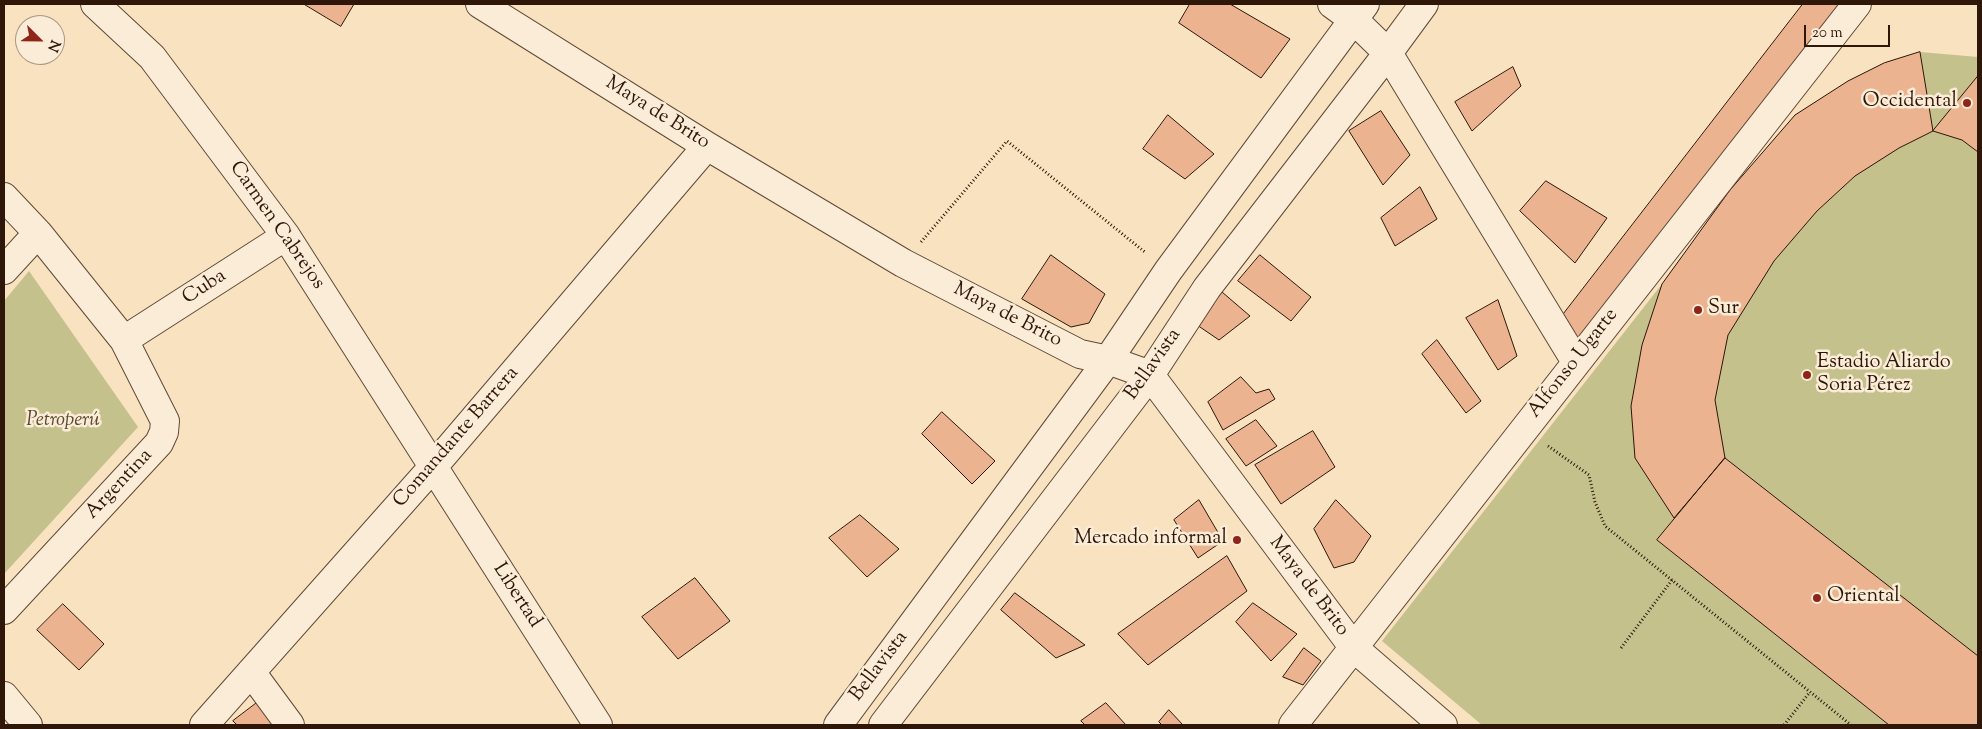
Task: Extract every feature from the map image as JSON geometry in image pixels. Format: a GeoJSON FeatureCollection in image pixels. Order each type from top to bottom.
{"type":"FeatureCollection","features":[{"type":"Feature","properties":{"kind":"street","name":"Carmen Cabrejos"},"geometry":{"type":"LineString","coordinates":[[95,4],[152,57],[286,236],[433,467]]}},
{"type":"Feature","properties":{"kind":"street","name":"Maya de Brito"},"geometry":{"type":"LineString","coordinates":[[480,4],[707,146],[903,263],[1080,354],[1108,360],[1150,375],[1354,648],[1443,725]]}},
{"type":"Feature","properties":{"kind":"street"},"geometry":{"type":"LineString","coordinates":[[1332,4],[1359,12],[1388,53],[1576,362]]}},
{"type":"Feature","properties":{"kind":"street","name":"Bellavista"},"geometry":{"type":"LineString","coordinates":[[883,725],[1150,375],[1208,288],[1424,4]]}},
{"type":"Feature","properties":{"kind":"street","name":"Alfonso Ugarte"},"geometry":{"type":"LineString","coordinates":[[1293,725],[1857,4]]}},
{"type":"Feature","properties":{"kind":"street","name":"Bellavista"},"geometry":{"type":"LineString","coordinates":[[838,725],[1108,360],[1168,271],[1359,12]]}},
{"type":"Feature","properties":{"kind":"street","name":"Comandante Barrera"},"geometry":{"type":"LineString","coordinates":[[204,725],[433,467],[707,146]]}},
{"type":"Feature","properties":{"kind":"street","name":"Argentina"},"geometry":{"type":"LineString","coordinates":[[4,197],[38,233],[124,340],[165,421],[164,432],[158,443],[4,610]]}},
{"type":"Feature","properties":{"kind":"street"},"geometry":{"type":"LineString","coordinates":[[4,270],[38,233]]}},
{"type":"Feature","properties":{"kind":"street","name":"Cuba"},"geometry":{"type":"LineString","coordinates":[[124,340],[286,236]]}},
{"type":"Feature","properties":{"kind":"street","name":"Libertad"},"geometry":{"type":"LineString","coordinates":[[433,467],[598,725]]}},
{"type":"Feature","properties":{"kind":"street"},"geometry":{"type":"LineString","coordinates":[[252,672],[290,725]]}},
{"type":"Feature","properties":{"kind":"street"},"geometry":{"type":"LineString","coordinates":[[4,696],[28,725]]}},
{"type":"Feature","properties":{"kind":"path"},"geometry":{"type":"LineString","coordinates":[[903,263],[1007,141],[1168,271]]}},
{"type":"Feature","properties":{"kind":"path"},"geometry":{"type":"LineString","coordinates":[[1544,444],[1589,475],[1595,502],[1605,526],[1851,725]]}},
{"type":"Feature","properties":{"kind":"path"},"geometry":{"type":"LineString","coordinates":[[1621,648],[1672,580]]}},
{"type":"Feature","properties":{"kind":"path"},"geometry":{"type":"LineString","coordinates":[[1784,725],[1810,692]]}},
{"type":"Feature","properties":{"kind":"green space","name":"Estadio Aliardo Soria Pérez"},"geometry":{"type":"Polygon","coordinates":[[[1920,52],[1978,57],[1978,725],[1482,725],[1382,641],[1662,284],[1730,190],[1795,115],[1848,81],[1884,63],[1920,52]]]}},
{"type":"Feature","properties":{"kind":"green space","name":"Petroperú"},"geometry":{"type":"Polygon","coordinates":[[[29,271],[138,427],[4,574],[4,301],[29,271]]]}},
{"type":"Feature","properties":{"kind":"building"},"geometry":{"type":"Polygon","coordinates":[[[304,4],[354,4],[341,26],[304,4]]]}},
{"type":"Feature","properties":{"kind":"building"},"geometry":{"type":"Polygon","coordinates":[[[1190,4],[1230,4],[1290,39],[1261,78],[1179,23],[1190,4]]]}},
{"type":"Feature","properties":{"kind":"building"},"geometry":{"type":"Polygon","coordinates":[[[1803,4],[1841,4],[1578,340],[1562,316],[1803,4]]]}},
{"type":"Feature","properties":{"kind":"building","name":"Sur"},"geometry":{"type":"Polygon","coordinates":[[[1920,52],[1933,131],[1899,148],[1855,176],[1817,211],[1774,261],[1728,335],[1715,400],[1725,458],[1674,518],[1635,458],[1631,406],[1642,345],[1662,284],[1730,190],[1795,115],[1848,81],[1884,63],[1920,52]]]}},
{"type":"Feature","properties":{"kind":"building"},"geometry":{"type":"Polygon","coordinates":[[[1513,67],[1521,86],[1472,131],[1455,102],[1513,67]]]}},
{"type":"Feature","properties":{"kind":"building","name":"Occidental"},"geometry":{"type":"Polygon","coordinates":[[[1978,76],[1978,152],[1962,140],[1933,131],[1978,76]]]}},
{"type":"Feature","properties":{"kind":"building"},"geometry":{"type":"Polygon","coordinates":[[[1381,111],[1410,155],[1383,185],[1349,131],[1381,111]]]}},
{"type":"Feature","properties":{"kind":"building"},"geometry":{"type":"Polygon","coordinates":[[[1168,115],[1214,154],[1185,179],[1143,149],[1168,115]]]}},
{"type":"Feature","properties":{"kind":"building"},"geometry":{"type":"Polygon","coordinates":[[[1546,181],[1607,218],[1575,263],[1520,211],[1546,181]]]}},
{"type":"Feature","properties":{"kind":"building"},"geometry":{"type":"Polygon","coordinates":[[[1420,187],[1437,219],[1395,246],[1381,218],[1420,187]]]}},
{"type":"Feature","properties":{"kind":"building"},"geometry":{"type":"Polygon","coordinates":[[[1051,255],[1105,294],[1089,323],[1071,327],[1022,299],[1051,255]]]}},
{"type":"Feature","properties":{"kind":"building"},"geometry":{"type":"Polygon","coordinates":[[[1260,255],[1311,297],[1291,321],[1238,281],[1260,255]]]}},
{"type":"Feature","properties":{"kind":"building"},"geometry":{"type":"Polygon","coordinates":[[[1222,292],[1250,316],[1219,340],[1197,325],[1222,292]]]}},
{"type":"Feature","properties":{"kind":"building"},"geometry":{"type":"Polygon","coordinates":[[[1498,300],[1517,356],[1498,370],[1466,318],[1498,300]]]}},
{"type":"Feature","properties":{"kind":"building"},"geometry":{"type":"Polygon","coordinates":[[[1437,340],[1481,401],[1466,413],[1422,354],[1437,340]]]}},
{"type":"Feature","properties":{"kind":"building"},"geometry":{"type":"Polygon","coordinates":[[[1241,377],[1256,393],[1269,389],[1275,399],[1223,430],[1208,402],[1241,377]]]}},
{"type":"Feature","properties":{"kind":"building"},"geometry":{"type":"Polygon","coordinates":[[[942,412],[995,461],[972,484],[922,434],[942,412]]]}},
{"type":"Feature","properties":{"kind":"building"},"geometry":{"type":"Polygon","coordinates":[[[1256,420],[1277,446],[1246,466],[1226,439],[1256,420]]]}},
{"type":"Feature","properties":{"kind":"building"},"geometry":{"type":"Polygon","coordinates":[[[1313,431],[1335,467],[1281,504],[1255,465],[1313,431]]]}},
{"type":"Feature","properties":{"kind":"building","name":"Oriental"},"geometry":{"type":"Polygon","coordinates":[[[1725,458],[1978,656],[1978,725],[1889,725],[1657,540],[1725,458]]]}},
{"type":"Feature","properties":{"kind":"building"},"geometry":{"type":"Polygon","coordinates":[[[1199,500],[1223,541],[1198,558],[1174,520],[1199,500]]]}},
{"type":"Feature","properties":{"kind":"building"},"geometry":{"type":"Polygon","coordinates":[[[1336,500],[1371,536],[1354,562],[1334,568],[1314,529],[1336,500]]]}},
{"type":"Feature","properties":{"kind":"building"},"geometry":{"type":"Polygon","coordinates":[[[860,515],[899,549],[867,577],[829,538],[860,515]]]}},
{"type":"Feature","properties":{"kind":"building"},"geometry":{"type":"Polygon","coordinates":[[[1227,556],[1247,591],[1148,665],[1118,634],[1227,556]]]}},
{"type":"Feature","properties":{"kind":"building"},"geometry":{"type":"Polygon","coordinates":[[[695,578],[730,621],[678,659],[642,617],[695,578]]]}},
{"type":"Feature","properties":{"kind":"building"},"geometry":{"type":"Polygon","coordinates":[[[1015,593],[1085,645],[1056,658],[1001,610],[1015,593]]]}},
{"type":"Feature","properties":{"kind":"building"},"geometry":{"type":"Polygon","coordinates":[[[1253,603],[1297,634],[1271,661],[1236,622],[1253,603]]]}},
{"type":"Feature","properties":{"kind":"building"},"geometry":{"type":"Polygon","coordinates":[[[63,604],[104,644],[79,670],[37,630],[63,604]]]}},
{"type":"Feature","properties":{"kind":"building"},"geometry":{"type":"Polygon","coordinates":[[[1304,648],[1321,661],[1303,685],[1283,677],[1304,648]]]}},
{"type":"Feature","properties":{"kind":"building"},"geometry":{"type":"Polygon","coordinates":[[[262,699],[281,725],[237,725],[233,721],[262,699]]]}},
{"type":"Feature","properties":{"kind":"building"},"geometry":{"type":"Polygon","coordinates":[[[1106,703],[1126,725],[1085,725],[1081,721],[1106,703]]]}},
{"type":"Feature","properties":{"kind":"building"},"geometry":{"type":"Polygon","coordinates":[[[1169,710],[1183,725],[1162,725],[1159,722],[1169,710]]]}},
{"type":"Feature","properties":{"kind":"place","name":"Occidental"},"geometry":{"type":"Point","coordinates":[1967,103]}},
{"type":"Feature","properties":{"kind":"place","name":"Sur"},"geometry":{"type":"Point","coordinates":[1698,310]}},
{"type":"Feature","properties":{"kind":"place","name":"Estadio Aliardo Soria Pérez"},"geometry":{"type":"Point","coordinates":[1807,375]}},
{"type":"Feature","properties":{"kind":"place","name":"Mercado informal"},"geometry":{"type":"Point","coordinates":[1237,540]}},
{"type":"Feature","properties":{"kind":"place","name":"Oriental"},"geometry":{"type":"Point","coordinates":[1817,598]}}]}
